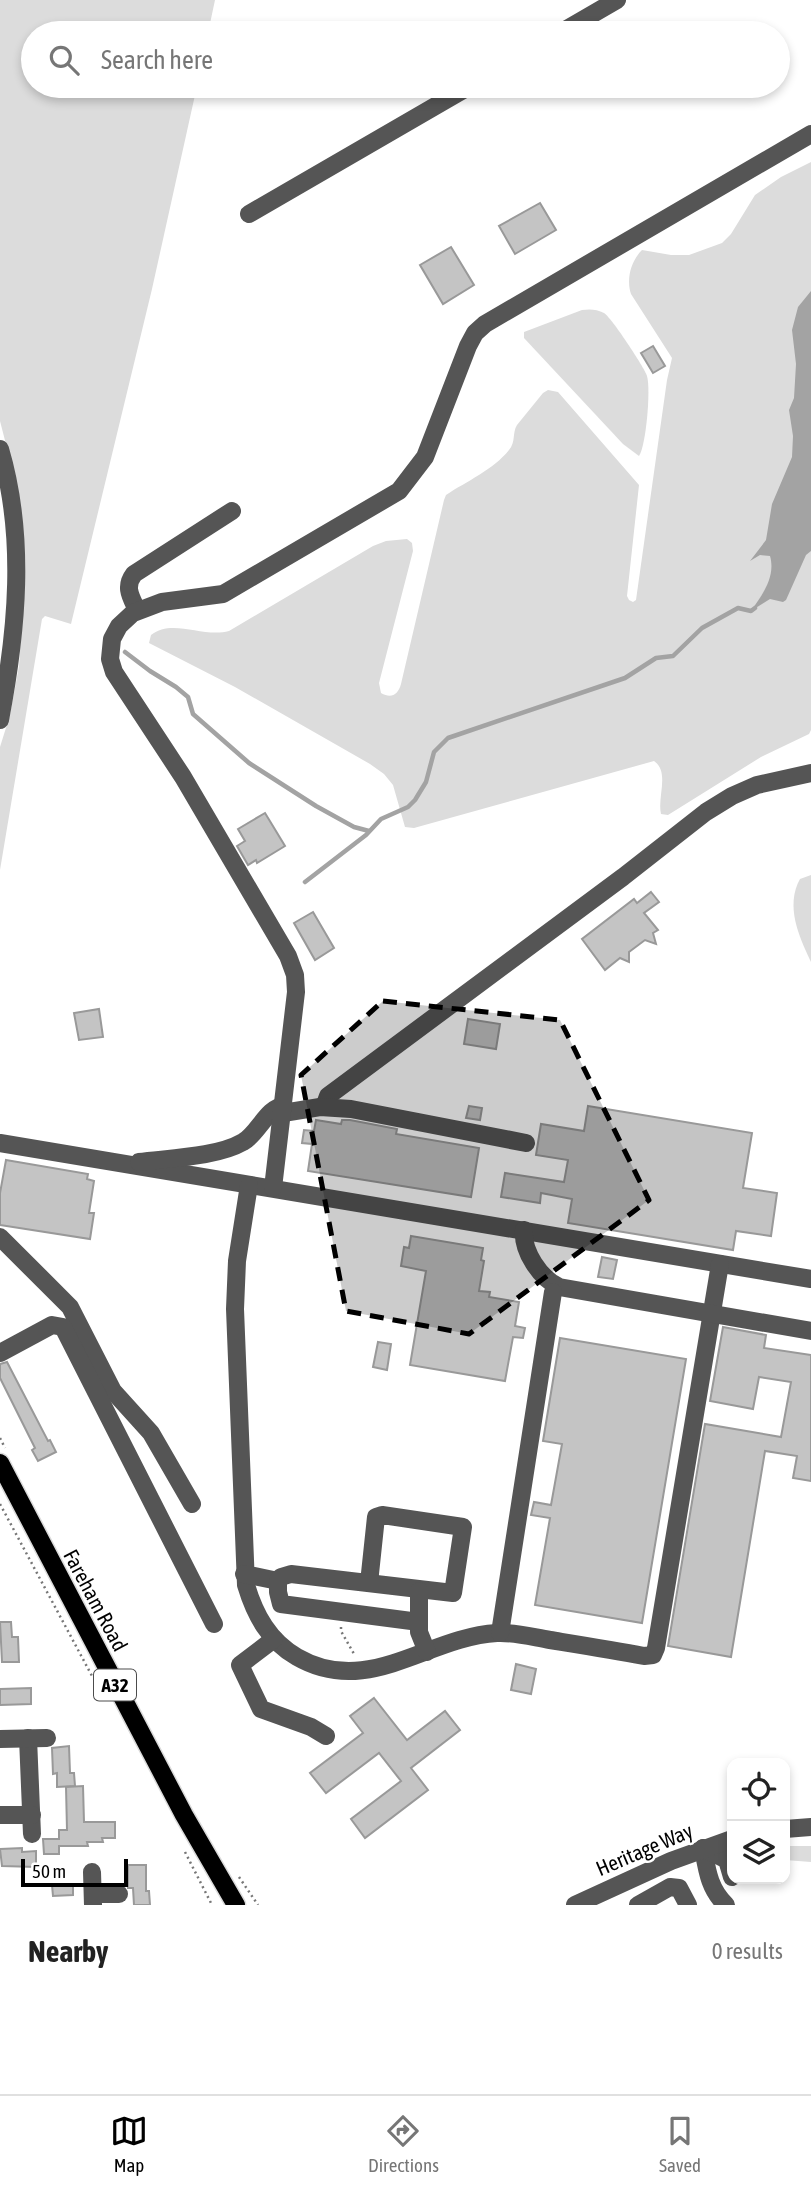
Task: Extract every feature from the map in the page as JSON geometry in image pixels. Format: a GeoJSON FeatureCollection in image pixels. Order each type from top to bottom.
{"type":"FeatureCollection","features":[{"type":"Feature","properties":{"kind":"main road","name":"Fareham Road"},"geometry":{"type":"LineString","coordinates":[[0,1463],[184,1815],[236,1905]]}},
{"type":"Feature","properties":{"kind":"street"},"geometry":{"type":"LineString","coordinates":[[581,21],[617,0]]}},
{"type":"Feature","properties":{"kind":"street"},"geometry":{"type":"LineString","coordinates":[[249,214],[449,98]]}},
{"type":"Feature","properties":{"kind":"street"},"geometry":{"type":"LineString","coordinates":[[273,1188],[284,1110],[296,992],[295,975],[288,956],[183,777],[112,668],[110,653],[113,635],[125,618],[137,611],[162,602],[223,594],[399,491],[425,457],[475,333],[496,318],[811,134]]}},
{"type":"Feature","properties":{"kind":"street"},"geometry":{"type":"LineString","coordinates":[[0,449],[14,517],[17,565],[8,611],[10,668],[0,720]]}},
{"type":"Feature","properties":{"kind":"street"},"geometry":{"type":"LineString","coordinates":[[137,611],[128,587],[134,574],[232,511]]}},
{"type":"Feature","properties":{"kind":"street"},"geometry":{"type":"LineString","coordinates":[[324,1107],[328,1096],[623,877],[706,812],[757,785],[811,773]]}},
{"type":"Feature","properties":{"kind":"street"},"geometry":{"type":"LineString","coordinates":[[115,1163],[229,1148],[247,1139],[274,1109],[324,1107],[392,1115],[526,1143]]}},
{"type":"Feature","properties":{"kind":"street"},"geometry":{"type":"LineString","coordinates":[[0,1143],[811,1279]]}},
{"type":"Feature","properties":{"kind":"street"},"geometry":{"type":"LineString","coordinates":[[249,1185],[236,1269],[234,1309],[244,1574],[253,1608],[274,1639],[305,1662],[336,1671],[376,1669],[477,1636],[500,1633],[645,1656],[653,1655],[720,1264]]}},
{"type":"Feature","properties":{"kind":"street"},"geometry":{"type":"LineString","coordinates":[[524,1230],[524,1240],[540,1273],[559,1287],[811,1331]]}},
{"type":"Feature","properties":{"kind":"street"},"geometry":{"type":"LineString","coordinates":[[0,1237],[70,1307],[113,1391],[152,1433],[192,1504]]}},
{"type":"Feature","properties":{"kind":"street"},"geometry":{"type":"LineString","coordinates":[[500,1633],[552,1292]]}},
{"type":"Feature","properties":{"kind":"street"},"geometry":{"type":"LineString","coordinates":[[0,1353],[52,1325],[63,1327],[214,1624]]}},
{"type":"Feature","properties":{"kind":"street"},"geometry":{"type":"LineString","coordinates":[[278,1581],[291,1574],[453,1593],[463,1527],[382,1515],[376,1517],[369,1583]]}},
{"type":"Feature","properties":{"kind":"street"},"geometry":{"type":"LineString","coordinates":[[244,1574],[278,1581]]}},
{"type":"Feature","properties":{"kind":"street"},"geometry":{"type":"LineString","coordinates":[[278,1581],[281,1604],[419,1622]]}},
{"type":"Feature","properties":{"kind":"street"},"geometry":{"type":"LineString","coordinates":[[419,1591],[419,1632],[426,1652]]}},
{"type":"Feature","properties":{"kind":"street"},"geometry":{"type":"LineString","coordinates":[[274,1639],[240,1665],[261,1709],[326,1735]]}},
{"type":"Feature","properties":{"kind":"street"},"geometry":{"type":"LineString","coordinates":[[28,1738],[32,1834]]}},
{"type":"Feature","properties":{"kind":"street"},"geometry":{"type":"LineString","coordinates":[[0,1739],[47,1738]]}},
{"type":"Feature","properties":{"kind":"street"},"geometry":{"type":"LineString","coordinates":[[0,1815],[32,1815]]}},
{"type":"Feature","properties":{"kind":"street"},"geometry":{"type":"LineString","coordinates":[[790,1829],[811,1827]]}},
{"type":"Feature","properties":{"kind":"street","name":"Heritage Way"},"geometry":{"type":"LineString","coordinates":[[575,1905],[703,1848],[727,1841]]}},
{"type":"Feature","properties":{"kind":"street"},"geometry":{"type":"LineString","coordinates":[[703,1848],[727,1860]]}},
{"type":"Feature","properties":{"kind":"street"},"geometry":{"type":"LineString","coordinates":[[703,1848],[708,1877],[717,1896],[728,1905],[734,1897],[733,1884]]}},
{"type":"Feature","properties":{"kind":"street"},"geometry":{"type":"LineString","coordinates":[[92,1872],[93,1900],[118,1894]]}},
{"type":"Feature","properties":{"kind":"street"},"geometry":{"type":"LineString","coordinates":[[638,1905],[670,1887],[679,1888],[688,1905]]}},
{"type":"Feature","properties":{"kind":"path"},"geometry":{"type":"LineString","coordinates":[[343,1612],[341,1631],[354,1650],[356,1672]]}},
{"type":"Feature","properties":{"kind":"highlighted area"},"geometry":{"type":"Polygon","coordinates":[[[383,1001],[560,1020],[649,1200],[469,1334],[346,1311],[301,1075],[383,1001]]]}},
{"type":"Feature","properties":{"kind":"shaded area"},"geometry":{"type":"Polygon","coordinates":[[[0,0],[215,0],[211,21],[21,21],[21,98],[194,98],[152,289],[71,624],[45,616],[42,619],[0,870],[0,747],[10,715],[19,666],[24,594],[9,456],[0,421],[0,0]]]}},
{"type":"Feature","properties":{"kind":"shaded area"},"geometry":{"type":"Polygon","coordinates":[[[811,162],[811,476],[808,518],[753,610],[780,590],[811,531],[809,734],[761,757],[668,815],[661,814],[662,778],[659,766],[654,761],[414,828],[405,827],[393,785],[384,774],[235,687],[149,643],[151,635],[168,628],[229,631],[373,546],[386,541],[407,539],[412,543],[413,551],[379,683],[381,693],[394,695],[401,684],[446,495],[503,457],[511,447],[517,425],[548,390],[558,392],[639,485],[627,596],[633,602],[636,600],[672,358],[631,294],[629,276],[632,265],[642,250],[689,255],[722,243],[731,234],[755,195],[781,177],[811,162]]]}},
{"type":"Feature","properties":{"kind":"shaded area"},"geometry":{"type":"Polygon","coordinates":[[[811,291],[811,551],[806,555],[786,600],[783,602],[770,599],[751,611],[770,578],[770,556],[760,555],[750,561],[766,540],[772,504],[792,457],[793,436],[789,410],[794,398],[796,364],[792,330],[798,307],[811,291]]]}},
{"type":"Feature","properties":{"kind":"shaded area"},"geometry":{"type":"Polygon","coordinates":[[[582,310],[599,311],[608,316],[647,376],[647,417],[639,456],[623,444],[524,338],[524,332],[582,310]]]}},
{"type":"Feature","properties":{"kind":"shaded area"},"geometry":{"type":"Polygon","coordinates":[[[811,875],[811,962],[798,932],[794,900],[800,879],[811,875]]]}},
{"type":"Feature","properties":{"kind":"shaded area"},"geometry":{"type":"Polygon","coordinates":[[[790,1846],[811,1846],[811,1862],[790,1860],[790,1846]]]}},
{"type":"Feature","properties":{"kind":"building"},"geometry":{"type":"Polygon","coordinates":[[[540,203],[556,230],[515,254],[499,226],[540,203]]]}},
{"type":"Feature","properties":{"kind":"building"},"geometry":{"type":"Polygon","coordinates":[[[451,247],[474,285],[443,304],[420,265],[451,247]]]}},
{"type":"Feature","properties":{"kind":"building"},"geometry":{"type":"Polygon","coordinates":[[[653,346],[665,366],[653,373],[641,353],[653,346]]]}},
{"type":"Feature","properties":{"kind":"building"},"geometry":{"type":"Polygon","coordinates":[[[265,813],[285,846],[257,863],[256,860],[248,865],[237,846],[245,841],[238,829],[265,813]]]}},
{"type":"Feature","properties":{"kind":"building"},"geometry":{"type":"Polygon","coordinates":[[[651,892],[659,902],[644,913],[658,930],[653,933],[656,944],[645,940],[629,952],[629,962],[620,958],[605,970],[582,939],[634,899],[637,903],[651,892]]]}},
{"type":"Feature","properties":{"kind":"building"},"geometry":{"type":"Polygon","coordinates":[[[313,912],[334,948],[315,960],[294,923],[313,912]]]}},
{"type":"Feature","properties":{"kind":"building"},"geometry":{"type":"Polygon","coordinates":[[[99,1009],[103,1037],[79,1040],[74,1013],[99,1009]]]}},
{"type":"Feature","properties":{"kind":"building"},"geometry":{"type":"Polygon","coordinates":[[[468,1019],[500,1024],[496,1049],[464,1044],[468,1019]]]}},
{"type":"Feature","properties":{"kind":"building"},"geometry":{"type":"Polygon","coordinates":[[[469,1106],[482,1108],[480,1120],[466,1118],[469,1106]]]}},
{"type":"Feature","properties":{"kind":"building"},"geometry":{"type":"Polygon","coordinates":[[[588,1106],[752,1133],[743,1188],[777,1193],[771,1236],[736,1231],[733,1250],[568,1223],[572,1199],[541,1193],[540,1203],[501,1197],[505,1173],[564,1182],[568,1160],[536,1155],[541,1124],[584,1131],[588,1106]]]}},
{"type":"Feature","properties":{"kind":"building"},"geometry":{"type":"Polygon","coordinates":[[[316,1120],[341,1124],[342,1120],[350,1120],[397,1129],[396,1134],[479,1148],[471,1197],[308,1171],[312,1144],[302,1143],[304,1130],[314,1131],[316,1120]]]}},
{"type":"Feature","properties":{"kind":"building"},"geometry":{"type":"Polygon","coordinates":[[[6,1160],[88,1174],[87,1179],[94,1181],[89,1213],[94,1213],[90,1239],[0,1225],[0,1193],[6,1160]]]}},
{"type":"Feature","properties":{"kind":"building"},"geometry":{"type":"Polygon","coordinates":[[[411,1236],[483,1248],[481,1260],[484,1261],[479,1291],[490,1292],[489,1297],[519,1302],[515,1326],[525,1328],[523,1338],[513,1337],[505,1381],[410,1365],[426,1271],[401,1266],[404,1247],[409,1248],[411,1236]]]}},
{"type":"Feature","properties":{"kind":"building"},"geometry":{"type":"Polygon","coordinates":[[[602,1257],[617,1260],[613,1279],[598,1277],[602,1257]]]}},
{"type":"Feature","properties":{"kind":"building"},"geometry":{"type":"Polygon","coordinates":[[[723,1327],[766,1335],[764,1348],[811,1355],[811,1481],[793,1478],[797,1456],[765,1451],[731,1657],[668,1646],[705,1424],[781,1437],[791,1382],[759,1377],[753,1409],[710,1401],[723,1327]]]}},
{"type":"Feature","properties":{"kind":"building"},"geometry":{"type":"Polygon","coordinates":[[[560,1338],[686,1359],[642,1623],[535,1605],[550,1518],[531,1515],[534,1502],[551,1505],[562,1444],[543,1441],[560,1338]]]}},
{"type":"Feature","properties":{"kind":"building"},"geometry":{"type":"Polygon","coordinates":[[[378,1342],[391,1344],[387,1370],[373,1367],[378,1342]]]}},
{"type":"Feature","properties":{"kind":"building"},"geometry":{"type":"Polygon","coordinates":[[[7,1362],[56,1452],[38,1461],[32,1450],[35,1448],[0,1378],[0,1364],[7,1362]]]}},
{"type":"Feature","properties":{"kind":"building"},"geometry":{"type":"Polygon","coordinates":[[[0,1622],[11,1622],[12,1637],[18,1637],[19,1662],[2,1662],[0,1622]]]}},
{"type":"Feature","properties":{"kind":"building"},"geometry":{"type":"Polygon","coordinates":[[[516,1664],[536,1669],[531,1694],[511,1690],[516,1664]]]}},
{"type":"Feature","properties":{"kind":"building"},"geometry":{"type":"Polygon","coordinates":[[[31,1688],[31,1704],[0,1705],[0,1689],[31,1688]]]}},
{"type":"Feature","properties":{"kind":"building"},"geometry":{"type":"Polygon","coordinates":[[[374,1698],[407,1740],[445,1711],[460,1730],[411,1768],[428,1790],[365,1838],[351,1819],[401,1781],[379,1753],[326,1793],[310,1773],[363,1733],[350,1716],[374,1698]]]}},
{"type":"Feature","properties":{"kind":"building"},"geometry":{"type":"Polygon","coordinates":[[[69,1746],[70,1773],[74,1773],[75,1786],[57,1787],[57,1773],[53,1774],[52,1748],[69,1746]]]}},
{"type":"Feature","properties":{"kind":"building"},"geometry":{"type":"Polygon","coordinates":[[[83,1786],[84,1822],[115,1822],[115,1838],[102,1838],[103,1842],[87,1842],[88,1846],[59,1846],[59,1854],[44,1854],[43,1839],[59,1839],[59,1830],[67,1830],[66,1787],[83,1786]]]}},
{"type":"Feature","properties":{"kind":"building"},"geometry":{"type":"Polygon","coordinates":[[[22,1848],[22,1852],[36,1851],[36,1867],[2,1866],[0,1849],[22,1848]]]}},
{"type":"Feature","properties":{"kind":"building"},"geometry":{"type":"Polygon","coordinates":[[[128,1865],[146,1865],[146,1891],[149,1891],[150,1905],[134,1905],[133,1888],[128,1888],[128,1865]]]}},
{"type":"Feature","properties":{"kind":"building"},"geometry":{"type":"Polygon","coordinates":[[[73,1884],[73,1895],[53,1896],[52,1885],[73,1884]]]}},
{"type":"Feature","properties":{"kind":"waterway"},"geometry":{"type":"LineString","coordinates":[[305,882],[366,835],[381,819],[408,807],[415,800],[426,782],[434,752],[448,738],[625,678],[656,658],[673,656],[702,628],[738,608],[751,611],[755,608]]}},
{"type":"Feature","properties":{"kind":"waterway"},"geometry":{"type":"LineString","coordinates":[[125,652],[188,697],[193,714],[249,763],[316,806],[354,827],[369,831]]}}]}
